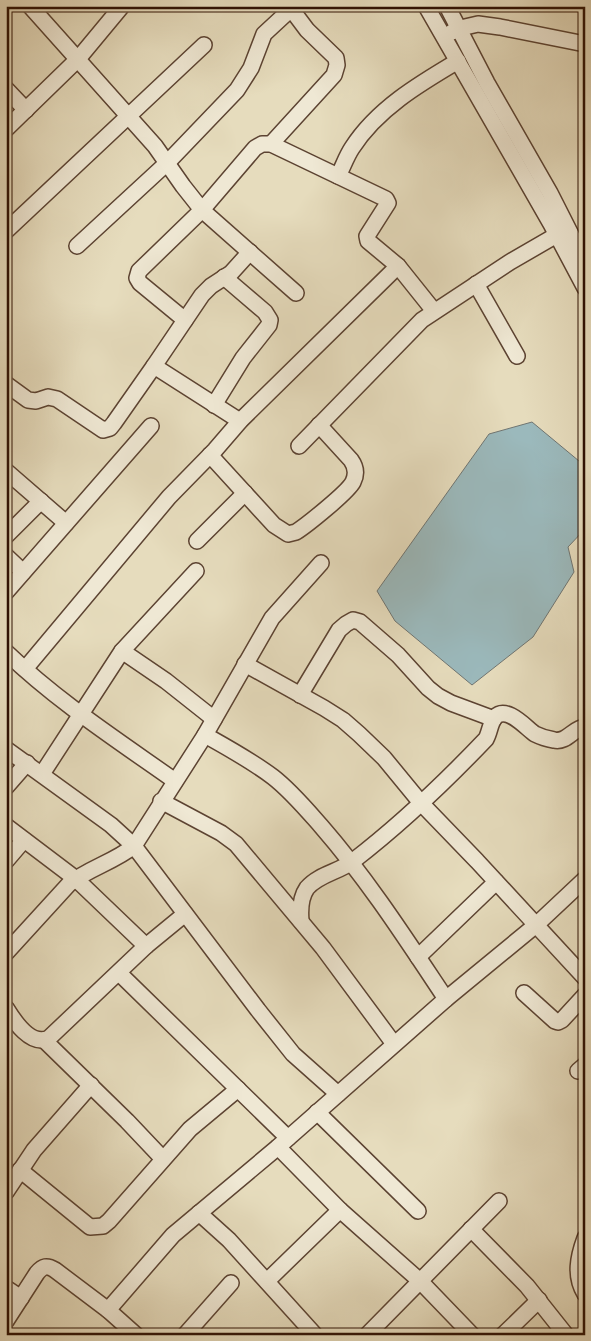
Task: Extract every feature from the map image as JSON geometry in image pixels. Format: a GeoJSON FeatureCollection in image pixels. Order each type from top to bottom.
{"type":"FeatureCollection","features":[{"type":"Feature","properties":{"kind":"street"},"geometry":{"type":"LineString","coordinates":[[30,6],[155,146],[202,210],[296,293]]}},
{"type":"Feature","properties":{"kind":"street"},"geometry":{"type":"LineString","coordinates":[[426,6],[562,232],[583,256]]}},
{"type":"Feature","properties":{"kind":"street"},"geometry":{"type":"LineString","coordinates":[[447,6],[562,232],[585,288]]}},
{"type":"Feature","properties":{"kind":"street"},"geometry":{"type":"LineString","coordinates":[[77,246],[167,163],[237,90],[251,68],[264,34],[290,7],[313,36],[336,58],[337,65],[334,75],[271,144]]}},
{"type":"Feature","properties":{"kind":"street"},"geometry":{"type":"LineString","coordinates":[[6,129],[78,60],[117,8]]}},
{"type":"Feature","properties":{"kind":"street"},"geometry":{"type":"LineString","coordinates":[[444,35],[478,24],[585,44]]}},
{"type":"Feature","properties":{"kind":"street"},"geometry":{"type":"LineString","coordinates":[[6,231],[204,45]]}},
{"type":"Feature","properties":{"kind":"street"},"geometry":{"type":"LineString","coordinates":[[338,176],[358,139],[392,105],[417,86],[458,61]]}},
{"type":"Feature","properties":{"kind":"street"},"geometry":{"type":"LineString","coordinates":[[6,89],[26,110]]}},
{"type":"Feature","properties":{"kind":"street"},"geometry":{"type":"LineString","coordinates":[[185,320],[144,287],[137,278],[139,271],[202,210],[255,148],[262,144],[271,144],[386,199],[388,203],[367,236],[368,241],[398,266],[434,311]]}},
{"type":"Feature","properties":{"kind":"street"},"geometry":{"type":"LineString","coordinates":[[299,446],[422,320],[476,284],[562,232]]}},
{"type":"Feature","properties":{"kind":"street"},"geometry":{"type":"LineString","coordinates":[[6,384],[28,400],[36,401],[48,397],[58,399],[103,430],[110,428],[202,296],[211,286],[231,273],[250,252]]}},
{"type":"Feature","properties":{"kind":"street"},"geometry":{"type":"LineString","coordinates":[[25,669],[169,497],[240,422],[398,266]]}},
{"type":"Feature","properties":{"kind":"street"},"geometry":{"type":"LineString","coordinates":[[214,405],[243,358],[269,325],[270,320],[266,312],[224,277]]}},
{"type":"Feature","properties":{"kind":"street"},"geometry":{"type":"LineString","coordinates":[[476,284],[517,356]]}},
{"type":"Feature","properties":{"kind":"street"},"geometry":{"type":"LineString","coordinates":[[154,366],[240,422]]}},
{"type":"Feature","properties":{"kind":"street"},"geometry":{"type":"LineString","coordinates":[[6,592],[151,426]]}},
{"type":"Feature","properties":{"kind":"street"},"geometry":{"type":"LineString","coordinates":[[210,455],[274,526],[288,534],[301,528],[350,487],[356,474],[355,465],[318,426]]}},
{"type":"Feature","properties":{"kind":"street"},"geometry":{"type":"LineString","coordinates":[[6,471],[66,523]]}},
{"type":"Feature","properties":{"kind":"street"},"geometry":{"type":"LineString","coordinates":[[197,541],[245,493]]}},
{"type":"Feature","properties":{"kind":"street"},"geometry":{"type":"LineString","coordinates":[[6,536],[41,501]]}},
{"type":"Feature","properties":{"kind":"street"},"geometry":{"type":"LineString","coordinates":[[6,556],[23,572]]}},
{"type":"Feature","properties":{"kind":"street"},"geometry":{"type":"LineString","coordinates":[[6,952],[76,879],[134,846],[205,735],[261,634],[276,612],[321,563]]}},
{"type":"Feature","properties":{"kind":"street"},"geometry":{"type":"LineString","coordinates":[[42,774],[122,651],[196,571]]}},
{"type":"Feature","properties":{"kind":"street"},"geometry":{"type":"LineString","coordinates":[[300,695],[339,630],[353,620],[360,622],[377,635],[438,696],[451,703],[494,719]]}},
{"type":"Feature","properties":{"kind":"street"},"geometry":{"type":"LineString","coordinates":[[122,651],[166,681],[214,719]]}},
{"type":"Feature","properties":{"kind":"street"},"geometry":{"type":"LineString","coordinates":[[6,652],[42,685],[80,714],[175,780]]}},
{"type":"Feature","properties":{"kind":"street"},"geometry":{"type":"LineString","coordinates":[[245,664],[330,712],[359,734],[384,758],[421,803],[585,978]]}},
{"type":"Feature","properties":{"kind":"street"},"geometry":{"type":"LineString","coordinates":[[301,921],[300,904],[307,888],[323,876],[352,863],[421,803],[486,739],[494,719],[498,715],[511,716],[535,734],[557,741],[568,737],[579,728],[585,727]]}},
{"type":"Feature","properties":{"kind":"street"},"geometry":{"type":"LineString","coordinates":[[205,735],[252,763],[284,787],[311,815],[352,863],[384,906],[446,999]]}},
{"type":"Feature","properties":{"kind":"street"},"geometry":{"type":"LineString","coordinates":[[6,749],[111,825],[134,846],[293,1054],[338,1094]]}},
{"type":"Feature","properties":{"kind":"street"},"geometry":{"type":"LineString","coordinates":[[6,787],[26,763]]}},
{"type":"Feature","properties":{"kind":"street"},"geometry":{"type":"LineString","coordinates":[[161,802],[222,833],[236,844],[323,948],[394,1044]]}},
{"type":"Feature","properties":{"kind":"street"},"geometry":{"type":"LineString","coordinates":[[6,826],[76,879],[146,946]]}},
{"type":"Feature","properties":{"kind":"street"},"geometry":{"type":"LineString","coordinates":[[6,861],[24,840]]}},
{"type":"Feature","properties":{"kind":"street"},"geometry":{"type":"LineString","coordinates":[[108,1310],[173,1235],[283,1143],[446,999],[536,925],[585,879]]}},
{"type":"Feature","properties":{"kind":"street"},"geometry":{"type":"LineString","coordinates":[[418,957],[496,882]]}},
{"type":"Feature","properties":{"kind":"street"},"geometry":{"type":"LineString","coordinates":[[8,1016],[29,1035],[38,1040],[49,1038],[146,946],[185,914]]}},
{"type":"Feature","properties":{"kind":"street"},"geometry":{"type":"LineString","coordinates":[[119,973],[238,1089],[340,1210],[420,1282],[472,1335]]}},
{"type":"Feature","properties":{"kind":"street"},"geometry":{"type":"LineString","coordinates":[[524,993],[558,1022],[585,995]]}},
{"type":"Feature","properties":{"kind":"street"},"geometry":{"type":"LineString","coordinates":[[44,1040],[163,1159]]}},
{"type":"Feature","properties":{"kind":"street"},"geometry":{"type":"LineString","coordinates":[[6,1192],[34,1150],[91,1085]]}},
{"type":"Feature","properties":{"kind":"street"},"geometry":{"type":"LineString","coordinates":[[20,1170],[90,1227],[103,1226],[190,1130],[238,1089]]}},
{"type":"Feature","properties":{"kind":"street"},"geometry":{"type":"LineString","coordinates":[[317,1112],[418,1211]]}},
{"type":"Feature","properties":{"kind":"street"},"geometry":{"type":"LineString","coordinates":[[367,1335],[499,1201]]}},
{"type":"Feature","properties":{"kind":"street"},"geometry":{"type":"LineString","coordinates":[[267,1281],[340,1210]]}},
{"type":"Feature","properties":{"kind":"street"},"geometry":{"type":"LineString","coordinates":[[199,1213],[229,1240],[311,1333]]}},
{"type":"Feature","properties":{"kind":"street"},"geometry":{"type":"LineString","coordinates":[[471,1229],[540,1300],[566,1335]]}},
{"type":"Feature","properties":{"kind":"street"},"geometry":{"type":"LineString","coordinates":[[585,1238],[579,1256],[578,1268],[585,1294]]}},
{"type":"Feature","properties":{"kind":"street"},"geometry":{"type":"LineString","coordinates":[[6,1321],[37,1273],[42,1267],[46,1266],[55,1270],[108,1310],[136,1335]]}},
{"type":"Feature","properties":{"kind":"street"},"geometry":{"type":"LineString","coordinates":[[185,1335],[231,1283]]}},
{"type":"Feature","properties":{"kind":"street"},"geometry":{"type":"LineString","coordinates":[[6,1288],[21,1298]]}},
{"type":"Feature","properties":{"kind":"street"},"geometry":{"type":"LineString","coordinates":[[503,1335],[540,1300]]}},
{"type":"Feature","properties":{"kind":"water"},"geometry":{"type":"Polygon","coordinates":[[[532,422],[585,466],[585,529],[568,547],[574,572],[533,637],[472,685],[395,621],[377,591],[489,434],[532,422]]]}}]}
